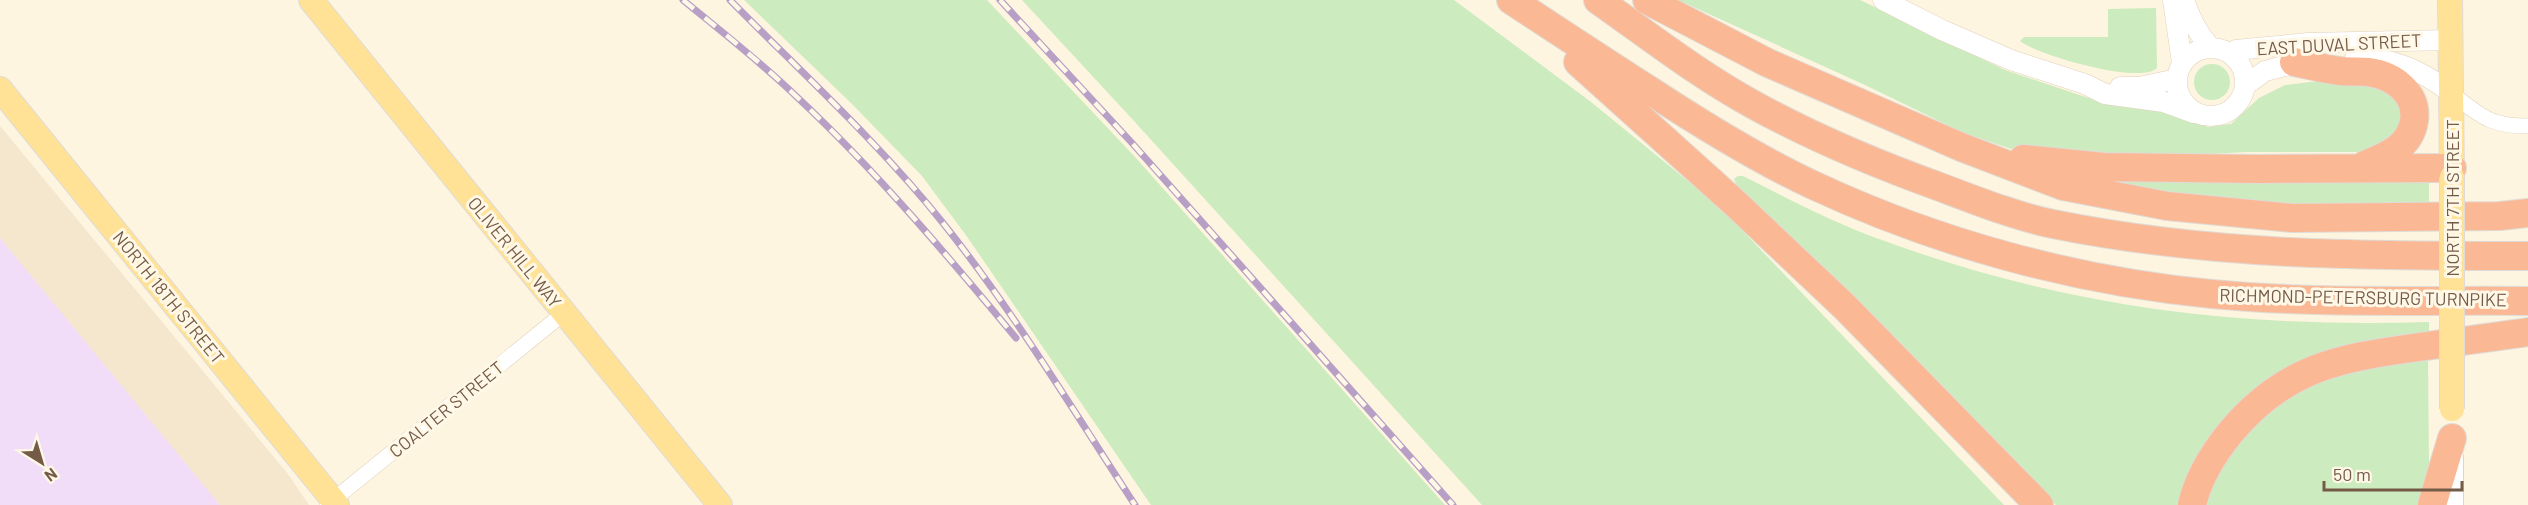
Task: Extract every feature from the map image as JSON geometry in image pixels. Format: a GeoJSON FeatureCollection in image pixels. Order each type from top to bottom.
{"type":"FeatureCollection","features":[{"type":"Feature","properties":{"kind":"highway"},"geometry":{"type":"LineString","coordinates":[[1502,0],[1619,97],[1762,228],[1845,307],[2037,503]]}},
{"type":"Feature","properties":{"kind":"highway","name":"RICHMOND-PETERSBURG TURNPIKE"},"geometry":{"type":"LineString","coordinates":[[1511,0],[1723,137],[1813,185],[1921,229],[2035,263],[2120,281],[2212,294],[2324,300],[2528,301]]}},
{"type":"Feature","properties":{"kind":"highway"},"geometry":{"type":"LineString","coordinates":[[1598,0],[1683,60],[1752,104],[1819,139],[1971,199],[2051,223],[2136,239],[2220,248],[2369,256],[2528,256]]}},
{"type":"Feature","properties":{"kind":"highway"},"geometry":{"type":"LineString","coordinates":[[1647,0],[1768,63],[1961,147],[2063,186],[2167,207],[2292,218],[2500,216],[2528,213]]}},
{"type":"Feature","properties":{"kind":"highway"},"geometry":{"type":"LineString","coordinates":[[2294,62],[2341,71],[2381,75],[2398,84],[2411,98],[2415,119],[2408,139],[2399,149],[2388,155],[2352,169]]}},
{"type":"Feature","properties":{"kind":"highway"},"geometry":{"type":"LineString","coordinates":[[1961,147],[2071,165],[2452,172]]}},
{"type":"Feature","properties":{"kind":"highway"},"geometry":{"type":"LineString","coordinates":[[2192,505],[2195,492],[2221,444],[2241,419],[2266,395],[2292,380],[2318,367],[2355,356],[2528,332]]}},
{"type":"Feature","properties":{"kind":"highway"},"geometry":{"type":"LineString","coordinates":[[2432,505],[2452,438]]}},
{"type":"Feature","properties":{"kind":"main road","name":"OLIVER HILL WAY"},"geometry":{"type":"LineString","coordinates":[[311,0],[720,505]]}},
{"type":"Feature","properties":{"kind":"main road","name":"NORTH 7TH STREET"},"geometry":{"type":"LineString","coordinates":[[2450,0],[2452,505]]}},
{"type":"Feature","properties":{"kind":"main road","name":"NORTH 18TH STREET"},"geometry":{"type":"LineString","coordinates":[[0,89],[333,504]]}},
{"type":"Feature","properties":{"kind":"street"},"geometry":{"type":"LineString","coordinates":[[1883,0],[1942,30],[2011,60],[2085,84],[2105,94],[2164,102],[2205,116],[2217,116],[2237,106],[2246,85],[2240,63],[2220,51],[2197,31],[2184,0]]}},
{"type":"Feature","properties":{"kind":"street"},"geometry":{"type":"LineString","coordinates":[[2173,0],[2180,71],[2180,96],[2194,113]]}},
{"type":"Feature","properties":{"kind":"street","name":"EAST DUVAL STREET"},"geometry":{"type":"LineString","coordinates":[[2220,51],[2308,43],[2450,40]]}},
{"type":"Feature","properties":{"kind":"street"},"geometry":{"type":"LineString","coordinates":[[2085,84],[2139,87],[2180,71],[2190,55],[2220,51]]}},
{"type":"Feature","properties":{"kind":"street","name":"EAST DUVAL STREET"},"geometry":{"type":"LineString","coordinates":[[2246,85],[2265,71],[2294,62],[2363,58],[2397,63],[2425,74],[2486,120],[2504,126],[2528,126]]}},
{"type":"Feature","properties":{"kind":"street","name":"COALTER STREET"},"geometry":{"type":"LineString","coordinates":[[333,504],[564,313]]}},
{"type":"Feature","properties":{"kind":"shaded area"},"geometry":{"type":"Polygon","coordinates":[[[0,126],[288,474],[309,505],[0,505],[0,126]]]}},
{"type":"Feature","properties":{"kind":"shaded area"},"geometry":{"type":"Polygon","coordinates":[[[0,238],[220,505],[0,505],[0,238]]]}},
{"type":"Feature","properties":{"kind":"green space"},"geometry":{"type":"Polygon","coordinates":[[[744,0],[987,0],[1135,157],[1445,505],[1151,505],[968,238],[922,176],[852,104],[744,0]]]}},
{"type":"Feature","properties":{"kind":"green space"},"geometry":{"type":"Polygon","coordinates":[[[1022,0],[1454,0],[1591,102],[1721,208],[2004,505],[1482,505],[1022,0]]]}},
{"type":"Feature","properties":{"kind":"green space"},"geometry":{"type":"Polygon","coordinates":[[[1678,0],[1860,0],[2005,70],[2103,103],[2161,109],[2208,127],[2231,124],[2259,98],[2285,85],[2326,80],[2386,84],[2408,122],[2371,152],[2247,152],[2109,159],[2015,150],[1966,134],[1865,85],[1678,0]]]}},
{"type":"Feature","properties":{"kind":"green space"},"geometry":{"type":"Polygon","coordinates":[[[2156,8],[2157,68],[2147,72],[2111,71],[2088,66],[2046,54],[2020,41],[2024,37],[2108,37],[2108,9],[2156,8]]]}},
{"type":"Feature","properties":{"kind":"green space"},"geometry":{"type":"Polygon","coordinates":[[[2212,64],[2225,69],[2230,82],[2225,95],[2212,100],[2199,95],[2194,82],[2199,69],[2212,64]]]}},
{"type":"Feature","properties":{"kind":"green space"},"geometry":{"type":"Polygon","coordinates":[[[2081,174],[2429,177],[2429,210],[2182,199],[2081,174]]]}},
{"type":"Feature","properties":{"kind":"green space"},"geometry":{"type":"Polygon","coordinates":[[[1743,176],[1827,217],[1879,239],[2015,282],[2083,297],[2218,316],[2286,321],[2429,322],[2429,337],[2312,359],[2185,505],[2056,505],[1739,191],[1734,179],[1743,176]]]}},
{"type":"Feature","properties":{"kind":"green space"},"geometry":{"type":"Polygon","coordinates":[[[2428,357],[2429,468],[2418,505],[2204,505],[2213,477],[2256,419],[2314,380],[2428,357]]]}},
{"type":"Feature","properties":{"kind":"railway"},"geometry":{"type":"LineString","coordinates":[[683,0],[770,72],[856,155],[938,245],[1016,338]]}},
{"type":"Feature","properties":{"kind":"railway"},"geometry":{"type":"LineString","coordinates":[[730,0],[840,109],[943,223],[1019,326],[1135,505]]}},
{"type":"Feature","properties":{"kind":"railway"},"geometry":{"type":"LineString","coordinates":[[1000,0],[1132,143],[1453,505]]}}]}
